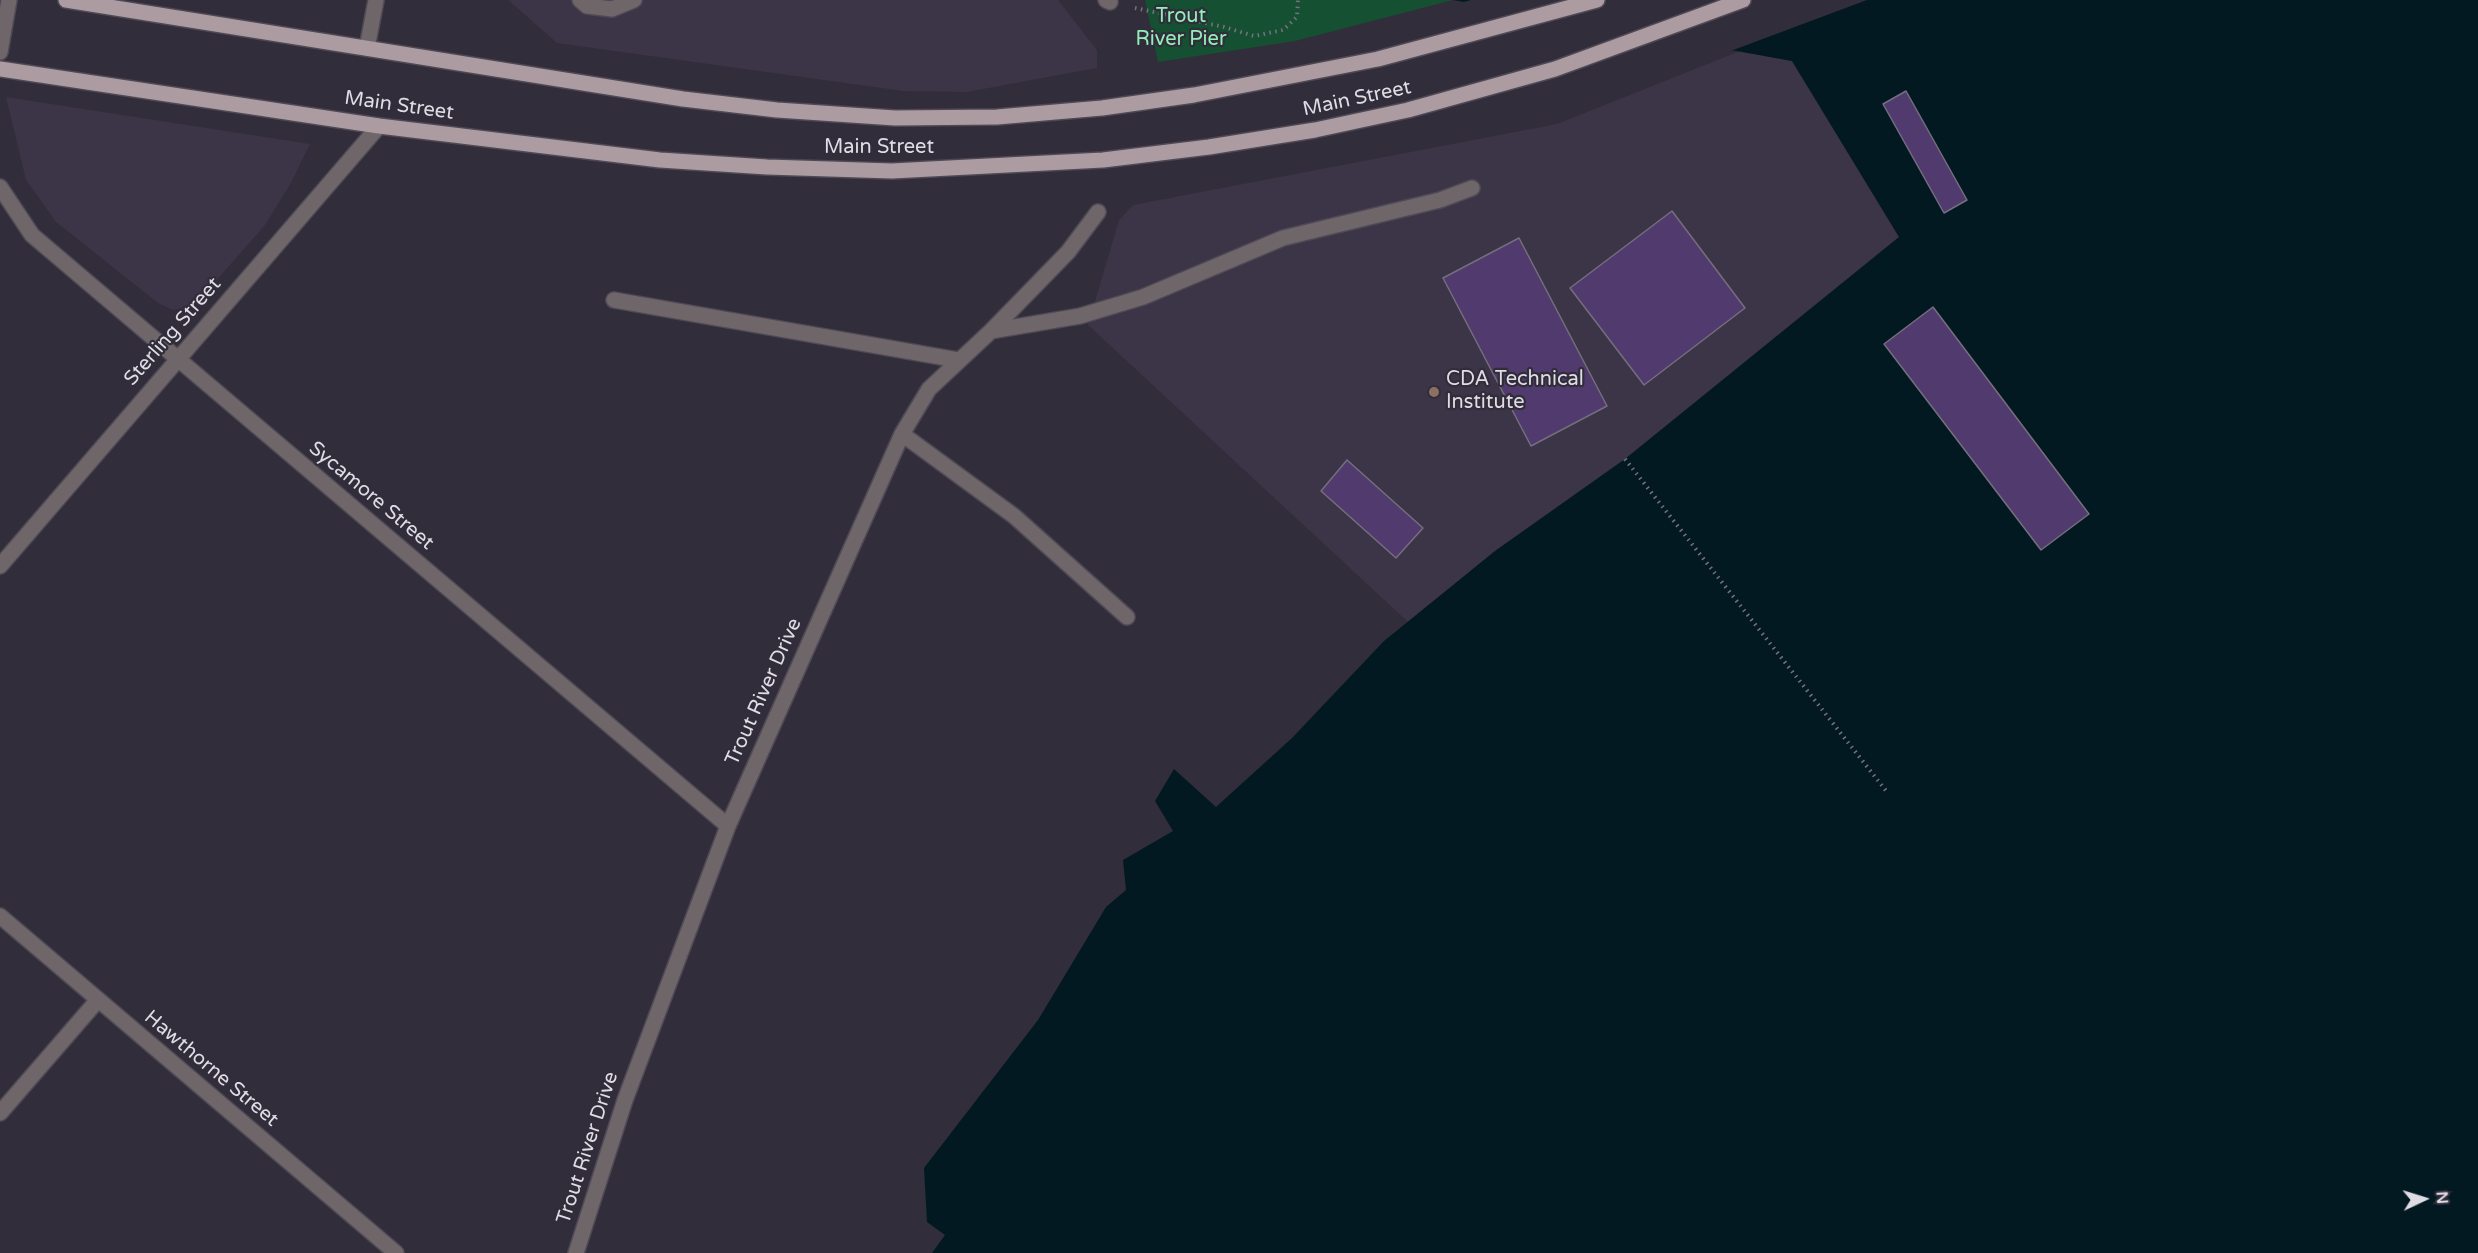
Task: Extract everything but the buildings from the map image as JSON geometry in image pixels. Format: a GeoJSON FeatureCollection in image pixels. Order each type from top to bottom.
{"type":"FeatureCollection","features":[{"type":"Feature","properties":{"kind":"main road","name":"Main Street"},"geometry":{"type":"LineString","coordinates":[[66,0],[683,99],[777,110],[895,118],[997,117],[1102,108],[1194,95],[1378,59],[1597,0]]}},
{"type":"Feature","properties":{"kind":"main road","name":"Main Street"},"geometry":{"type":"LineString","coordinates":[[0,69],[379,126],[660,159],[767,167],[892,171],[1103,160],[1209,147],[1315,130],[1408,111],[1555,69],[1743,0]]}},
{"type":"Feature","properties":{"kind":"street"},"geometry":{"type":"LineString","coordinates":[[0,52],[9,0]]}},
{"type":"Feature","properties":{"kind":"street"},"geometry":{"type":"LineString","coordinates":[[367,48],[376,0]]}},
{"type":"Feature","properties":{"kind":"street"},"geometry":{"type":"LineString","coordinates":[[580,0],[587,6],[612,9],[634,0]]}},
{"type":"Feature","properties":{"kind":"street","name":"Sterling Street"},"geometry":{"type":"LineString","coordinates":[[0,566],[379,126]]}},
{"type":"Feature","properties":{"kind":"street","name":"Sycamore Street"},"geometry":{"type":"LineString","coordinates":[[0,187],[32,235],[728,826]]}},
{"type":"Feature","properties":{"kind":"street"},"geometry":{"type":"LineString","coordinates":[[991,331],[1080,316],[1143,297],[1283,238],[1440,200],[1472,188]]}},
{"type":"Feature","properties":{"kind":"street","name":"Trout River Drive"},"geometry":{"type":"LineString","coordinates":[[576,1253],[625,1100],[728,826],[902,434],[929,389],[991,331],[1068,252],[1098,212]]}},
{"type":"Feature","properties":{"kind":"street"},"geometry":{"type":"LineString","coordinates":[[614,300],[958,360]]}},
{"type":"Feature","properties":{"kind":"street"},"geometry":{"type":"LineString","coordinates":[[902,434],[1014,516],[1127,617]]}},
{"type":"Feature","properties":{"kind":"street","name":"Hawthorne Street"},"geometry":{"type":"LineString","coordinates":[[0,916],[97,1001],[396,1253]]}},
{"type":"Feature","properties":{"kind":"street"},"geometry":{"type":"LineString","coordinates":[[0,1113],[97,1001]]}},
{"type":"Feature","properties":{"kind":"path"},"geometry":{"type":"LineString","coordinates":[[1108,1],[1254,36],[1283,30],[1297,17],[1298,0]]}},
{"type":"Feature","properties":{"kind":"path"},"geometry":{"type":"LineString","coordinates":[[1625,459],[1887,792]]}},
{"type":"Feature","properties":{"kind":"shaded area"},"geometry":{"type":"Polygon","coordinates":[[[508,0],[1058,0],[1097,50],[1097,68],[967,92],[903,91],[557,43],[508,0]]]}},
{"type":"Feature","properties":{"kind":"shaded area","name":"CDA Technical Institute"},"geometry":{"type":"Polygon","coordinates":[[[1740,51],[1792,61],[1899,237],[1625,459],[1495,551],[1408,622],[1088,325],[1119,220],[1133,205],[1557,124],[1740,51]]]}},
{"type":"Feature","properties":{"kind":"shaded area"},"geometry":{"type":"Polygon","coordinates":[[[6,97],[310,144],[291,183],[265,225],[194,306],[173,310],[158,303],[56,222],[26,180],[6,97]]]}},
{"type":"Feature","properties":{"kind":"green space","name":"Trout River Pier"},"geometry":{"type":"Polygon","coordinates":[[[1145,0],[1453,0],[1295,41],[1158,62],[1145,0]]]}},
{"type":"Feature","properties":{"kind":"water"},"geometry":{"type":"Polygon","coordinates":[[[1453,0],[2478,0],[2478,1253],[932,1253],[945,1235],[927,1222],[924,1168],[1038,1020],[1106,907],[1126,890],[1123,860],[1173,831],[1155,801],[1174,769],[1216,807],[1292,738],[1384,641],[1495,551],[1625,459],[1899,237],[1792,61],[1453,0]]]}},
{"type":"Feature","properties":{"kind":"pier"},"geometry":{"type":"Polygon","coordinates":[[[1471,0],[1867,0],[1728,52],[1456,4],[1471,0]]]}},
{"type":"Feature","properties":{"kind":"place","name":"CDA Technical Institute"},"geometry":{"type":"Point","coordinates":[1434,392]}}]}
